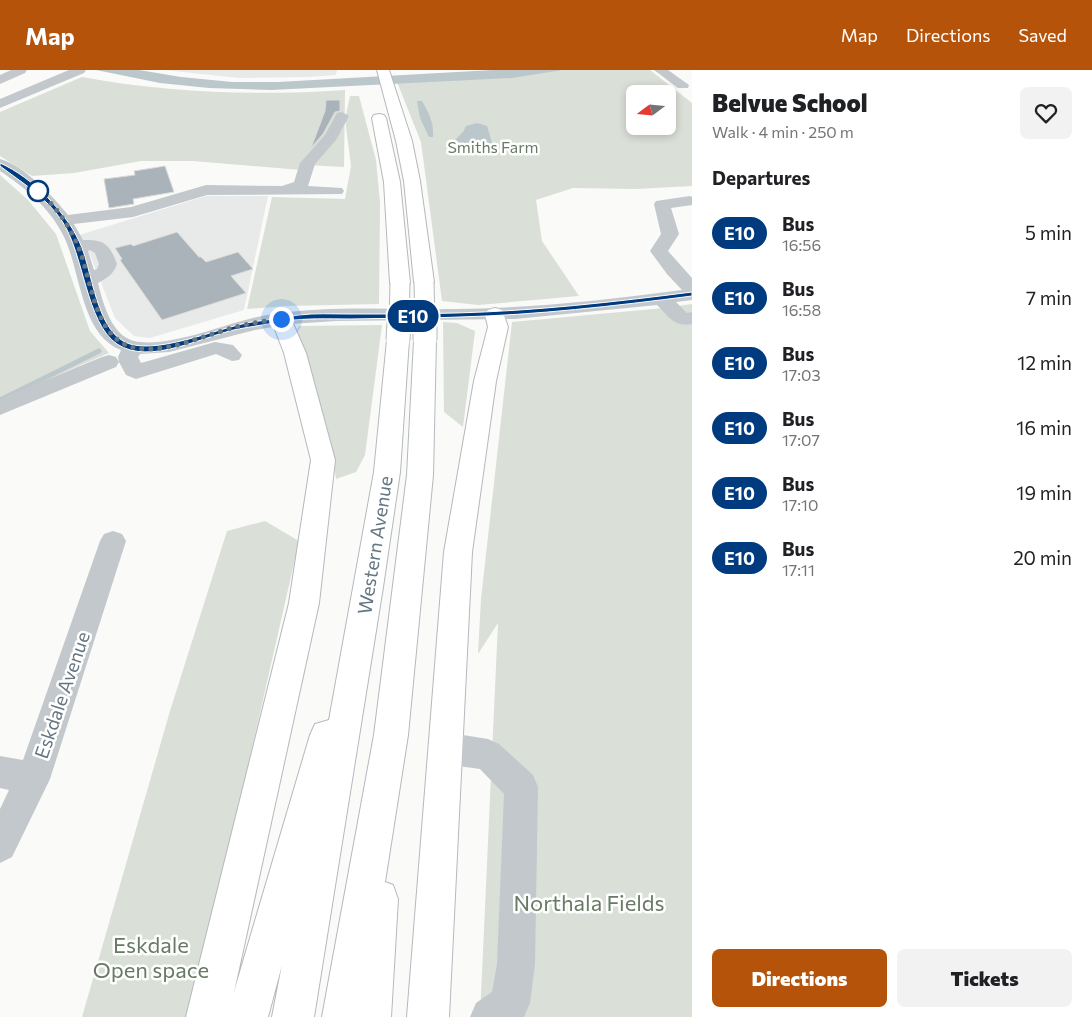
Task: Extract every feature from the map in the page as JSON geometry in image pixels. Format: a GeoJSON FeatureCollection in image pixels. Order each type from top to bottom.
{"type":"FeatureCollection","features":[{"type":"Feature","properties":{"kind":"highway","name":"Western Avenue"},"geometry":{"type":"LineString","coordinates":[[293,1017],[369,587],[387,472],[411,340],[424,282],[412,182],[404,141],[383,70]]}},
{"type":"Feature","properties":{"kind":"highway","name":"Western Avenue"},"geometry":{"type":"LineString","coordinates":[[343,1017],[391,736],[420,475],[411,340],[400,283],[392,182],[374,100]]}},
{"type":"Feature","properties":{"kind":"highway"},"geometry":{"type":"LineString","coordinates":[[428,1017],[458,552],[485,381],[498,327],[495,314]]}},
{"type":"Feature","properties":{"kind":"highway"},"geometry":{"type":"LineString","coordinates":[[207,1017],[304,603],[323,460],[295,353],[281,319]]}},
{"type":"Feature","properties":{"kind":"highway"},"geometry":{"type":"LineString","coordinates":[[247,1017],[369,587]]}},
{"type":"Feature","properties":{"kind":"highway"},"geometry":{"type":"LineString","coordinates":[[370,1017],[391,736]]}},
{"type":"Feature","properties":{"kind":"street"},"geometry":{"type":"LineString","coordinates":[[0,80],[21,70]]}},
{"type":"Feature","properties":{"kind":"street"},"geometry":{"type":"LineString","coordinates":[[0,104],[80,70]]}},
{"type":"Feature","properties":{"kind":"street"},"geometry":{"type":"LineString","coordinates":[[663,72],[683,72]]}},
{"type":"Feature","properties":{"kind":"street"},"geometry":{"type":"LineString","coordinates":[[663,72],[683,85]]}},
{"type":"Feature","properties":{"kind":"street"},"geometry":{"type":"LineString","coordinates":[[286,190],[301,185],[308,163],[331,137],[342,116]]}},
{"type":"Feature","properties":{"kind":"street"},"geometry":{"type":"LineString","coordinates":[[0,164],[43,195],[64,220],[78,246],[93,245],[103,250],[108,264],[105,272],[88,280],[107,331],[120,343],[123,356],[133,370],[136,372],[215,348],[226,349],[232,355]]}},
{"type":"Feature","properties":{"kind":"street"},"geometry":{"type":"LineString","coordinates":[[64,220],[133,212],[206,190],[336,191]]}},
{"type":"Feature","properties":{"kind":"street"},"geometry":{"type":"LineString","coordinates":[[690,200],[662,204],[670,234],[659,251],[673,270],[692,289]]}},
{"type":"Feature","properties":{"kind":"street"},"geometry":{"type":"LineString","coordinates":[[0,408],[123,356],[148,349],[166,347],[236,327],[281,319],[314,316],[495,314],[567,309],[692,294]]}},
{"type":"Feature","properties":{"kind":"street"},"geometry":{"type":"LineString","coordinates":[[661,298],[682,320],[692,318]]}},
{"type":"Feature","properties":{"kind":"street","name":"Eskdale Avenue"},"geometry":{"type":"LineString","coordinates":[[0,845],[33,779],[113,541]]}},
{"type":"Feature","properties":{"kind":"street"},"geometry":{"type":"LineString","coordinates":[[444,748],[488,755],[521,787],[516,964],[510,1003],[490,1017]]}},
{"type":"Feature","properties":{"kind":"street"},"geometry":{"type":"LineString","coordinates":[[0,772],[33,779]]}},
{"type":"Feature","properties":{"kind":"shaded area"},"geometry":{"type":"Polygon","coordinates":[[[96,70],[139,70],[181,77],[232,82],[278,82],[493,70],[562,70],[512,78],[271,90],[209,88],[160,83],[96,70]]]}},
{"type":"Feature","properties":{"kind":"shaded area"},"geometry":{"type":"Polygon","coordinates":[[[164,70],[337,70],[336,75],[239,78],[164,70]]]}},
{"type":"Feature","properties":{"kind":"shaded area"},"geometry":{"type":"Polygon","coordinates":[[[417,101],[422,101],[429,114],[433,127],[433,137],[429,137],[420,118],[417,101]]]}},
{"type":"Feature","properties":{"kind":"shaded area"},"geometry":{"type":"Polygon","coordinates":[[[477,123],[487,126],[493,146],[483,152],[472,153],[463,149],[455,140],[466,126],[477,123]]]}},
{"type":"Feature","properties":{"kind":"shaded area"},"geometry":{"type":"Polygon","coordinates":[[[206,196],[268,196],[244,310],[150,338],[134,336],[115,318],[88,250],[79,235],[206,196]]]}},
{"type":"Feature","properties":{"kind":"green space","name":"Smiths Farm"},"geometry":{"type":"Polygon","coordinates":[[[556,70],[650,70],[669,85],[626,85],[626,135],[676,135],[676,90],[692,103],[692,186],[636,189],[573,188],[536,200],[542,241],[579,296],[478,305],[442,301],[421,142],[397,82],[556,70]]]}},
{"type":"Feature","properties":{"kind":"green space"},"geometry":{"type":"Polygon","coordinates":[[[82,77],[147,87],[213,92],[279,93],[345,90],[344,167],[306,165],[301,170],[193,161],[141,161],[74,173],[32,176],[0,156],[0,112],[82,77]]]}},
{"type":"Feature","properties":{"kind":"green space"},"geometry":{"type":"Polygon","coordinates":[[[350,96],[359,96],[376,160],[380,202],[379,304],[286,306],[247,309],[272,197],[345,199],[351,166],[345,119],[350,96]]]}},
{"type":"Feature","properties":{"kind":"green space"},"geometry":{"type":"Polygon","coordinates":[[[0,175],[28,200],[56,234],[90,331],[109,353],[0,400],[0,175]]]}},
{"type":"Feature","properties":{"kind":"green space","name":"Northala Fields"},"geometry":{"type":"Polygon","coordinates":[[[692,304],[692,1017],[480,1017],[498,623],[478,654],[481,599],[512,322],[692,304]]]}},
{"type":"Feature","properties":{"kind":"green space"},"geometry":{"type":"Polygon","coordinates":[[[443,322],[457,323],[475,331],[463,427],[444,412],[443,322]]]}},
{"type":"Feature","properties":{"kind":"green space"},"geometry":{"type":"Polygon","coordinates":[[[382,325],[365,455],[356,472],[336,479],[333,458],[296,331],[299,326],[382,325]]]}},
{"type":"Feature","properties":{"kind":"green space","name":"Eskdale Open space"},"geometry":{"type":"Polygon","coordinates":[[[265,521],[299,541],[214,916],[186,1017],[82,1017],[170,711],[227,531],[265,521]]]}},
{"type":"Feature","properties":{"kind":"building"},"geometry":{"type":"Polygon","coordinates":[[[326,100],[340,100],[340,111],[335,112],[323,134],[311,148],[325,111],[326,100]]]}},
{"type":"Feature","properties":{"kind":"building"},"geometry":{"type":"Polygon","coordinates":[[[165,166],[174,192],[133,199],[134,204],[109,208],[104,179],[135,175],[134,171],[165,166]]]}},
{"type":"Feature","properties":{"kind":"building"},"geometry":{"type":"Polygon","coordinates":[[[177,232],[199,257],[206,262],[238,252],[253,269],[231,276],[246,293],[162,320],[120,260],[122,259],[115,248],[131,244],[133,246],[177,232]]]}},
{"type":"Feature","properties":{"kind":"waterway"},"geometry":{"type":"LineString","coordinates":[[0,400],[99,351]]}},
{"type":"Feature","properties":{"kind":"bus line","name":"E10"},"geometry":{"type":"LineString","coordinates":[[0,164],[43,195],[64,220],[78,246],[100,316],[107,331],[120,343],[132,348],[166,347],[236,327],[301,317],[528,312],[608,305],[692,294]]}},
{"type":"Feature","properties":{"kind":"route"},"geometry":{"type":"LineString","coordinates":[[38,191],[64,220],[78,246],[100,316],[107,331],[120,343],[140,349],[166,347],[236,327],[281,319]]}}]}
